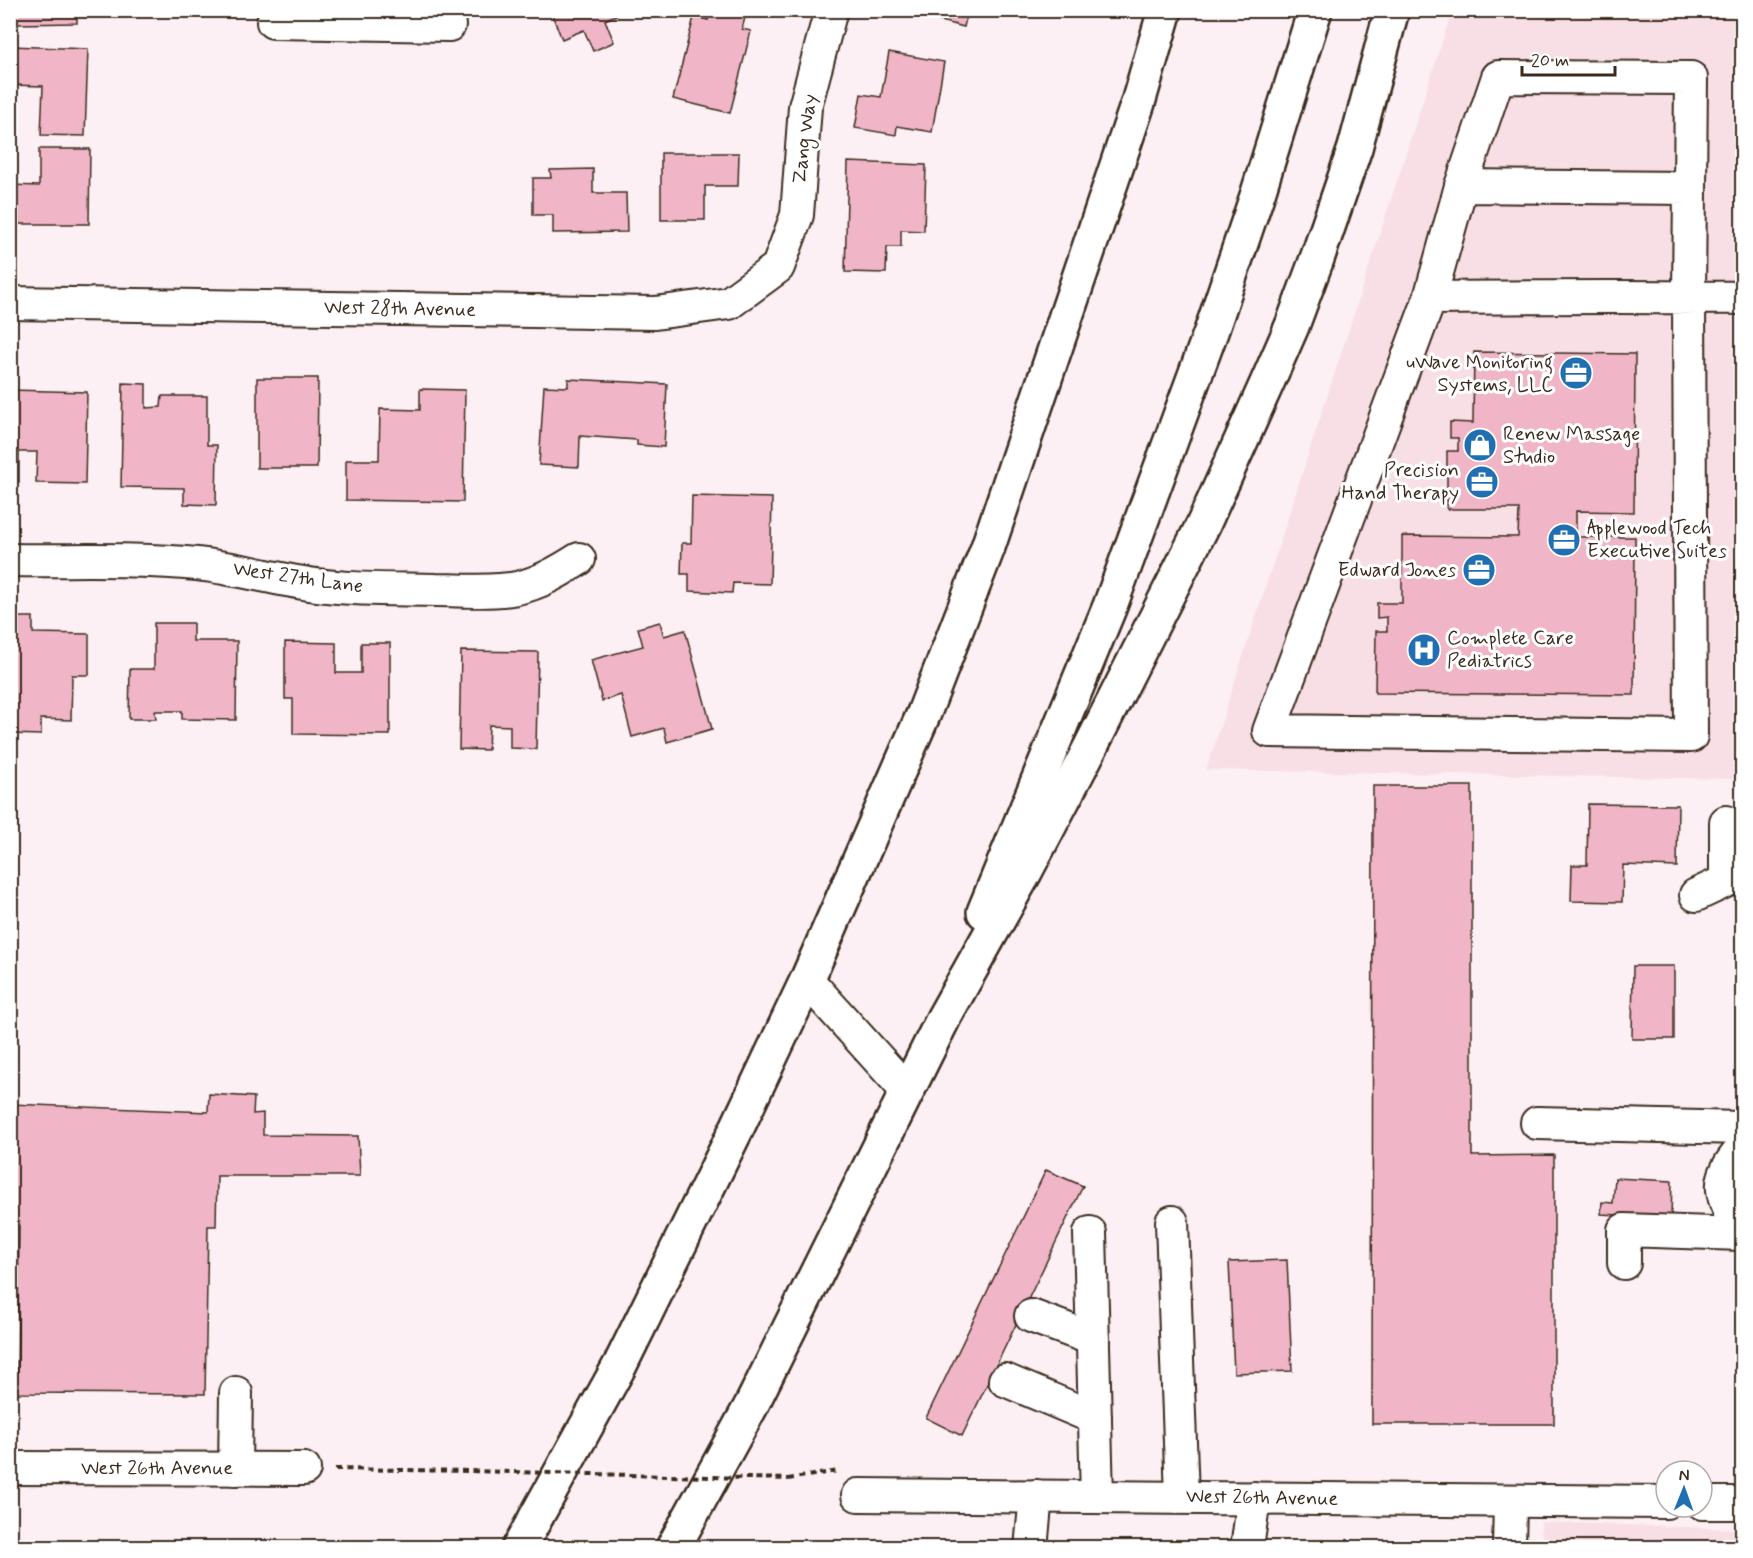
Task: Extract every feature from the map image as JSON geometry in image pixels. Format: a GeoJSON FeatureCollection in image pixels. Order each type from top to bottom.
{"type":"FeatureCollection","features":[{"type":"Feature","properties":{"kind":"highway"},"geometry":{"type":"LineString","coordinates":[[1138,103],[1148,10]]}},
{"type":"Feature","properties":{"kind":"highway"},"geometry":{"type":"LineString","coordinates":[[519,1548],[620,1365],[732,1139],[807,980],[924,712],[987,550],[1138,103],[1165,10]]}},
{"type":"Feature","properties":{"kind":"highway"},"geometry":{"type":"LineString","coordinates":[[944,1017],[1000,870],[1110,606],[1216,318],[1258,194],[1315,10]]}},
{"type":"Feature","properties":{"kind":"highway"},"geometry":{"type":"LineString","coordinates":[[673,1548],[751,1406],[944,1017],[1025,872],[1085,758],[1204,523],[1263,394],[1318,256],[1355,148],[1392,10]]}},
{"type":"Feature","properties":{"kind":"street","name":"Zang Way"},"geometry":{"type":"LineString","coordinates":[[777,267],[797,215],[805,107],[831,10]]}},
{"type":"Feature","properties":{"kind":"street"},"geometry":{"type":"LineString","coordinates":[[273,22],[449,25]]}},
{"type":"Feature","properties":{"kind":"street"},"geometry":{"type":"LineString","coordinates":[[1497,77],[1691,78],[1689,297],[1691,736],[1269,731],[1430,298],[1461,186],[1497,77]]}},
{"type":"Feature","properties":{"kind":"street"},"geometry":{"type":"LineString","coordinates":[[1461,186],[1690,188]]}},
{"type":"Feature","properties":{"kind":"street","name":"West 28th Avenue"},"geometry":{"type":"LineString","coordinates":[[10,303],[655,313],[729,303],[777,267]]}},
{"type":"Feature","properties":{"kind":"street"},"geometry":{"type":"LineString","coordinates":[[1430,298],[1743,298]]}},
{"type":"Feature","properties":{"kind":"street","name":"West 27th Lane"},"geometry":{"type":"LineString","coordinates":[[10,560],[196,564],[308,584],[352,589],[486,590],[517,588],[559,572],[579,559]]}},
{"type":"Feature","properties":{"kind":"street"},"geometry":{"type":"LineString","coordinates":[[1696,895],[1734,881],[1726,822]]}},
{"type":"Feature","properties":{"kind":"street"},"geometry":{"type":"LineString","coordinates":[[807,980],[907,1091]]}},
{"type":"Feature","properties":{"kind":"street"},"geometry":{"type":"LineString","coordinates":[[1537,1123],[1743,1128]]}},
{"type":"Feature","properties":{"kind":"street"},"geometry":{"type":"LineString","coordinates":[[1624,1263],[1624,1230],[1741,1234],[1723,1195],[1722,1178],[1731,1162],[1743,1149]]}},
{"type":"Feature","properties":{"kind":"street"},"geometry":{"type":"LineString","coordinates":[[1172,1222],[1182,1497]]}},
{"type":"Feature","properties":{"kind":"street"},"geometry":{"type":"LineString","coordinates":[[1090,1233],[1097,1497]]}},
{"type":"Feature","properties":{"kind":"street"},"geometry":{"type":"LineString","coordinates":[[1031,1316],[1093,1339]]}},
{"type":"Feature","properties":{"kind":"street"},"geometry":{"type":"LineString","coordinates":[[1005,1380],[1095,1418]]}},
{"type":"Feature","properties":{"kind":"street"},"geometry":{"type":"LineString","coordinates":[[235,1469],[236,1393]]}},
{"type":"Feature","properties":{"kind":"street","name":"West 26th Avenue"},"geometry":{"type":"LineString","coordinates":[[10,1468],[304,1469]]}},
{"type":"Feature","properties":{"kind":"street","name":"West 26th Avenue"},"geometry":{"type":"LineString","coordinates":[[849,1483],[1036,1496],[1654,1502]]}},
{"type":"Feature","properties":{"kind":"street"},"geometry":{"type":"LineString","coordinates":[[1031,1548],[1036,1496]]}},
{"type":"Feature","properties":{"kind":"street"},"geometry":{"type":"LineString","coordinates":[[1247,1548],[1254,1498]]}},
{"type":"Feature","properties":{"kind":"street"},"geometry":{"type":"LineString","coordinates":[[1509,1548],[1510,1501]]}},
{"type":"Feature","properties":{"kind":"street"},"geometry":{"type":"LineString","coordinates":[[1714,1503],[1743,1503]]}},
{"type":"Feature","properties":{"kind":"path"},"geometry":{"type":"LineString","coordinates":[[304,1469],[788,1479],[849,1483]]}},
{"type":"Feature","properties":{"kind":"shaded area"},"geometry":{"type":"Polygon","coordinates":[[[1452,11],[1733,11],[1733,779],[1206,770],[1452,11]]]}},
{"type":"Feature","properties":{"kind":"shaded area"},"geometry":{"type":"Polygon","coordinates":[[[1541,1522],[1742,1529],[1742,1547],[1542,1547],[1541,1522]]]}},
{"type":"Feature","properties":{"kind":"building"},"geometry":{"type":"Polygon","coordinates":[[[16,10],[77,10],[77,23],[16,24],[16,10]]]}},
{"type":"Feature","properties":{"kind":"building"},"geometry":{"type":"Polygon","coordinates":[[[550,10],[627,10],[605,20],[614,42],[593,51],[584,30],[562,39],[550,10]]]}},
{"type":"Feature","properties":{"kind":"building"},"geometry":{"type":"Polygon","coordinates":[[[710,10],[747,10],[742,29],[751,31],[730,113],[673,99],[694,17],[708,20],[710,10]]]}},
{"type":"Feature","properties":{"kind":"building"},"geometry":{"type":"Polygon","coordinates":[[[898,10],[968,10],[964,27],[898,10]]]}},
{"type":"Feature","properties":{"kind":"building"},"geometry":{"type":"Polygon","coordinates":[[[10,46],[88,49],[85,136],[41,135],[43,86],[10,85],[10,46]]]}},
{"type":"Feature","properties":{"kind":"building"},"geometry":{"type":"Polygon","coordinates":[[[889,52],[944,62],[932,132],[897,126],[896,135],[855,128],[861,94],[881,97],[889,52]]]}},
{"type":"Feature","properties":{"kind":"building"},"geometry":{"type":"Polygon","coordinates":[[[39,149],[90,149],[89,224],[10,224],[10,185],[39,186],[39,149]]]}},
{"type":"Feature","properties":{"kind":"building"},"geometry":{"type":"Polygon","coordinates":[[[661,153],[739,153],[738,186],[705,186],[705,220],[661,220],[661,153]]]}},
{"type":"Feature","properties":{"kind":"building"},"geometry":{"type":"Polygon","coordinates":[[[848,162],[926,165],[924,231],[901,230],[901,247],[887,247],[886,273],[845,272],[848,162]]]}},
{"type":"Feature","properties":{"kind":"building"},"geometry":{"type":"Polygon","coordinates":[[[593,169],[593,193],[626,193],[627,232],[553,233],[553,215],[533,215],[533,178],[551,178],[550,170],[593,169]]]}},
{"type":"Feature","properties":{"kind":"building"},"geometry":{"type":"Polygon","coordinates":[[[1474,352],[1635,354],[1634,512],[1576,511],[1576,537],[1635,537],[1634,695],[1375,693],[1376,631],[1387,631],[1387,617],[1377,618],[1377,603],[1402,603],[1402,536],[1518,537],[1519,509],[1447,509],[1447,451],[1458,451],[1458,438],[1450,438],[1450,422],[1473,423],[1474,352]]]}},
{"type":"Feature","properties":{"kind":"building"},"geometry":{"type":"Polygon","coordinates":[[[257,378],[318,378],[317,468],[257,468],[257,378]]]}},
{"type":"Feature","properties":{"kind":"building"},"geometry":{"type":"Polygon","coordinates":[[[568,379],[667,384],[664,447],[637,445],[637,440],[580,436],[579,467],[539,465],[544,386],[568,387],[568,379]]]}},
{"type":"Feature","properties":{"kind":"building"},"geometry":{"type":"Polygon","coordinates":[[[123,383],[146,384],[146,408],[161,407],[162,396],[207,396],[207,445],[217,445],[216,505],[184,504],[184,488],[121,487],[123,383]]]}},
{"type":"Feature","properties":{"kind":"building"},"geometry":{"type":"Polygon","coordinates":[[[420,389],[465,390],[463,502],[346,500],[346,460],[379,460],[380,409],[420,410],[420,389]]]}},
{"type":"Feature","properties":{"kind":"building"},"geometry":{"type":"Polygon","coordinates":[[[10,390],[87,392],[85,484],[36,483],[37,452],[19,452],[19,482],[10,481],[10,390]]]}},
{"type":"Feature","properties":{"kind":"building"},"geometry":{"type":"Polygon","coordinates":[[[692,496],[772,498],[770,584],[733,583],[732,593],[689,591],[689,574],[681,574],[682,543],[691,543],[692,496]]]}},
{"type":"Feature","properties":{"kind":"building"},"geometry":{"type":"Polygon","coordinates":[[[10,617],[33,617],[33,633],[89,634],[89,675],[72,675],[71,720],[41,719],[41,735],[10,734],[10,617]]]}},
{"type":"Feature","properties":{"kind":"building"},"geometry":{"type":"Polygon","coordinates":[[[660,622],[664,636],[685,630],[712,729],[667,742],[664,728],[632,737],[621,695],[602,701],[591,660],[643,646],[638,628],[660,622]]]}},
{"type":"Feature","properties":{"kind":"building"},"geometry":{"type":"Polygon","coordinates":[[[154,623],[193,623],[193,641],[237,641],[236,720],[182,719],[182,711],[155,711],[156,719],[129,719],[130,669],[154,669],[154,623]]]}},
{"type":"Feature","properties":{"kind":"building"},"geometry":{"type":"Polygon","coordinates":[[[285,642],[336,643],[336,673],[361,673],[361,643],[390,643],[390,735],[293,734],[293,699],[285,699],[285,642]]]}},
{"type":"Feature","properties":{"kind":"building"},"geometry":{"type":"Polygon","coordinates":[[[461,651],[538,652],[536,749],[510,748],[510,726],[489,725],[488,750],[459,749],[461,651]]]}},
{"type":"Feature","properties":{"kind":"building"},"geometry":{"type":"Polygon","coordinates":[[[1373,786],[1472,786],[1472,1156],[1554,1155],[1554,1424],[1372,1424],[1373,786]]]}},
{"type":"Feature","properties":{"kind":"building"},"geometry":{"type":"Polygon","coordinates":[[[1588,804],[1678,805],[1677,867],[1623,865],[1622,902],[1571,901],[1572,865],[1587,865],[1588,804]]]}},
{"type":"Feature","properties":{"kind":"building"},"geometry":{"type":"Polygon","coordinates":[[[1633,966],[1674,966],[1674,1039],[1632,1039],[1633,966]]]}},
{"type":"Feature","properties":{"kind":"building"},"geometry":{"type":"Polygon","coordinates":[[[209,1094],[254,1097],[253,1114],[263,1113],[263,1135],[358,1136],[360,1176],[217,1176],[216,1226],[208,1226],[205,1394],[17,1393],[19,1221],[10,1220],[10,1104],[208,1112],[209,1094]]]}},
{"type":"Feature","properties":{"kind":"building"},"geometry":{"type":"Polygon","coordinates":[[[1046,1170],[1083,1186],[962,1436],[926,1418],[1046,1170]]]}},
{"type":"Feature","properties":{"kind":"building"},"geometry":{"type":"Polygon","coordinates":[[[1615,1178],[1672,1181],[1671,1218],[1601,1214],[1602,1202],[1613,1203],[1615,1178]]]}},
{"type":"Feature","properties":{"kind":"building"},"geometry":{"type":"Polygon","coordinates":[[[1287,1260],[1292,1371],[1234,1373],[1229,1262],[1287,1260]]]}},
{"type":"Feature","properties":{"kind":"place","name":"uWave Monitoring Systems, LLC"},"geometry":{"type":"Point","coordinates":[1576,373]}},
{"type":"Feature","properties":{"kind":"place","name":"Renew Massage Studio"},"geometry":{"type":"Point","coordinates":[1480,445]}},
{"type":"Feature","properties":{"kind":"place","name":"Precision Hand Therapy"},"geometry":{"type":"Point","coordinates":[1482,482]}},
{"type":"Feature","properties":{"kind":"place","name":"Applewood Tech Executive Suites"},"geometry":{"type":"Point","coordinates":[1564,540]}},
{"type":"Feature","properties":{"kind":"place","name":"Edward Jones"},"geometry":{"type":"Point","coordinates":[1479,570]}},
{"type":"Feature","properties":{"kind":"place","name":"Complete Care Pediatrics"},"geometry":{"type":"Point","coordinates":[1424,650]}}]}
